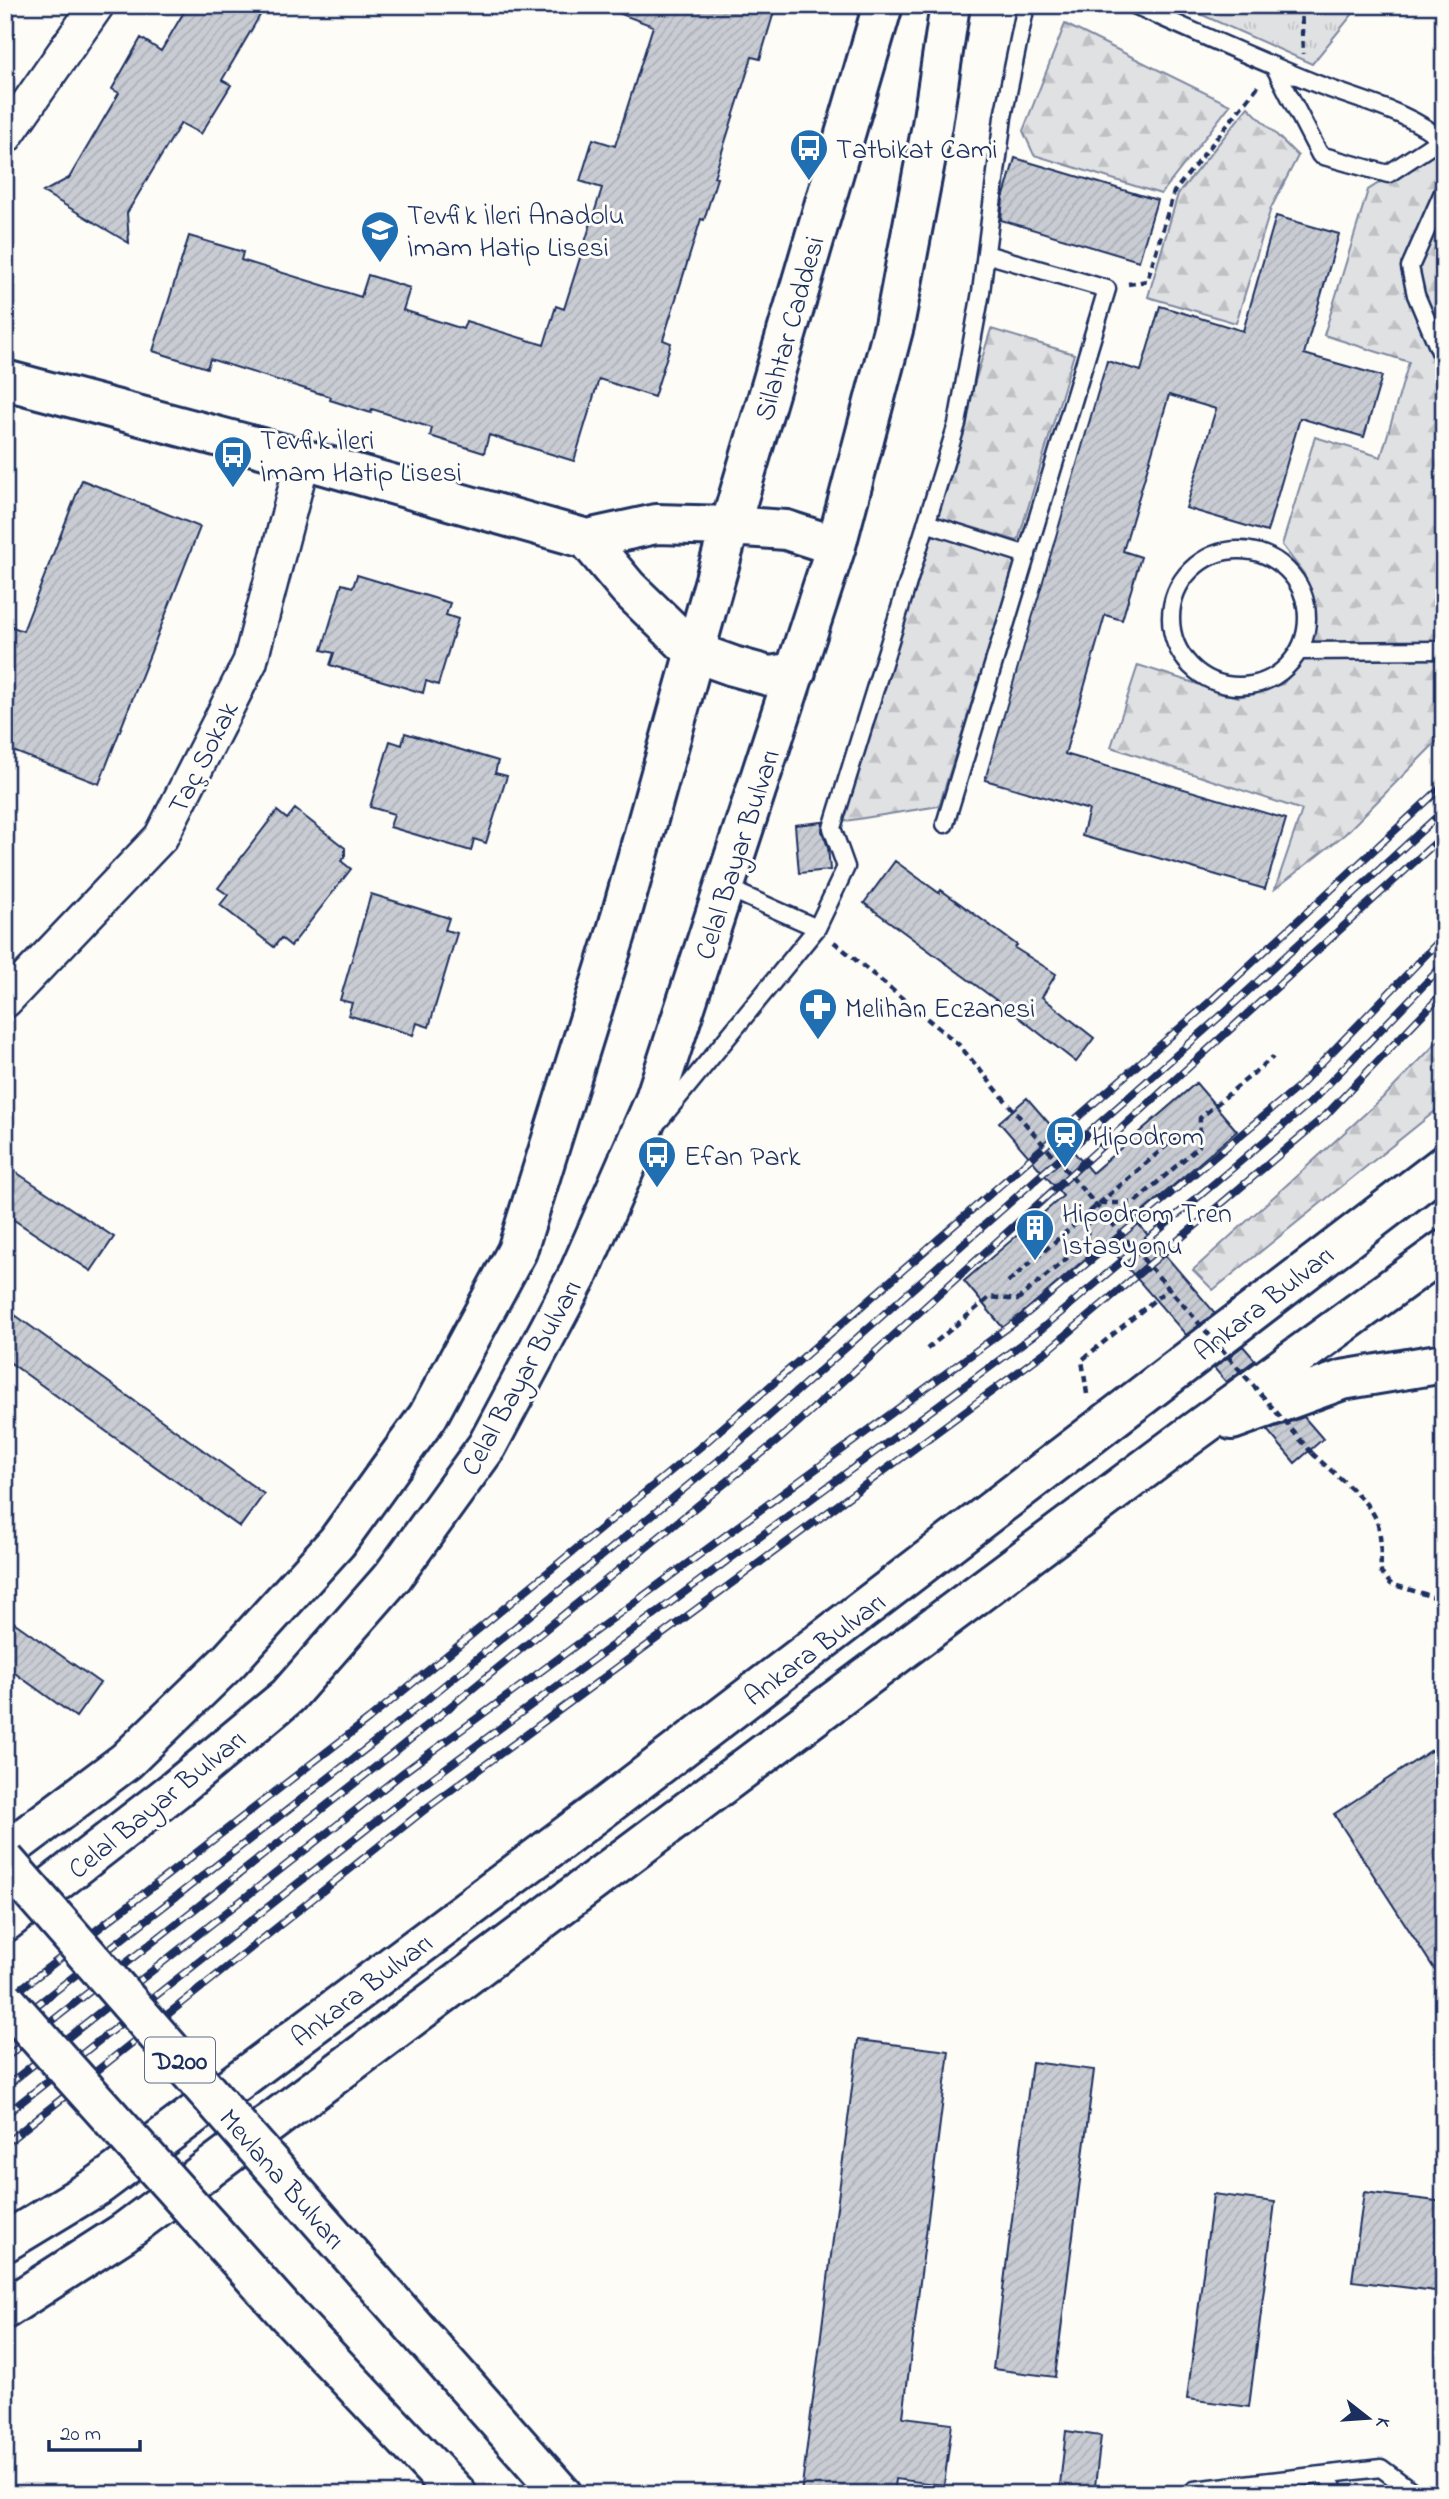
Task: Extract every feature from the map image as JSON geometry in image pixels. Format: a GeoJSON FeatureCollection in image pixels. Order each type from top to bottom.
{"type":"FeatureCollection","features":[{"type":"Feature","properties":{"kind":"main road","name":"Silahtar Caddesi"},"geometry":{"type":"LineString","coordinates":[[694,652],[883,5]]}},
{"type":"Feature","properties":{"kind":"main road"},"geometry":{"type":"LineString","coordinates":[[5,380],[303,459],[587,540],[656,524],[786,530],[836,546],[894,326],[932,125],[950,5]]}},
{"type":"Feature","properties":{"kind":"main road"},"geometry":{"type":"LineString","coordinates":[[587,540],[628,587],[694,652],[769,676],[796,672]]}},
{"type":"Feature","properties":{"kind":"main road","name":"Celal Bayar Bulvarı"},"geometry":{"type":"LineString","coordinates":[[5,1922],[176,1789],[288,1696],[393,1576],[487,1446],[578,1275],[654,1102],[836,546]]}},
{"type":"Feature","properties":{"kind":"main road","name":"Celal Bayar Bulvarı"},"geometry":{"type":"LineString","coordinates":[[5,1852],[126,1761],[229,1661],[337,1542],[428,1416],[517,1251],[616,934],[694,652]]}},
{"type":"Feature","properties":{"kind":"main road","name":"Ankara Bulvarı"},"geometry":{"type":"LineString","coordinates":[[5,2242],[99,2185],[679,1751],[1444,1165]]}},
{"type":"Feature","properties":{"kind":"main road","name":"Ankara Bulvarı"},"geometry":{"type":"LineString","coordinates":[[5,2309],[123,2232],[1190,1436],[1444,1250]]}},
{"type":"Feature","properties":{"kind":"main road"},"geometry":{"type":"LineString","coordinates":[[1190,1436],[1342,1380],[1444,1363]]}},
{"type":"Feature","properties":{"kind":"main road","name":"Mevlana Bulvarı"},"geometry":{"type":"LineString","coordinates":[[5,1861],[562,2494]]}},
{"type":"Feature","properties":{"kind":"main road"},"geometry":{"type":"LineString","coordinates":[[5,2000],[288,2315],[453,2491]]}},
{"type":"Feature","properties":{"kind":"street"},"geometry":{"type":"LineString","coordinates":[[5,137],[97,5]]}},
{"type":"Feature","properties":{"kind":"street","name":"Taç Sokak"},"geometry":{"type":"LineString","coordinates":[[5,1001],[161,837],[250,662],[303,459]]}},
{"type":"Feature","properties":{"kind":"lane"},"geometry":{"type":"LineString","coordinates":[[630,1157],[817,929],[846,867],[832,828],[957,424],[986,254],[1003,117],[1026,5]]}},
{"type":"Feature","properties":{"kind":"lane"},"geometry":{"type":"LineString","coordinates":[[1134,5],[1305,79],[1379,106],[1410,120],[1442,141],[1388,174],[1320,155],[1274,66]]}},
{"type":"Feature","properties":{"kind":"lane"},"geometry":{"type":"LineString","coordinates":[[1444,190],[1410,267],[1416,295],[1444,361]]}},
{"type":"Feature","properties":{"kind":"lane"},"geometry":{"type":"LineString","coordinates":[[945,824],[1107,289],[986,254]]}},
{"type":"Feature","properties":{"kind":"lane"},"geometry":{"type":"LineString","coordinates":[[926,523],[1027,555]]}},
{"type":"Feature","properties":{"kind":"lane"},"geometry":{"type":"LineString","coordinates":[[1243,550],[1265,555],[1285,567],[1299,585],[1307,607],[1306,629],[1299,651],[1285,669],[1266,681],[1245,686],[1223,685],[1203,676],[1186,661],[1176,642],[1171,620],[1174,599],[1184,579],[1200,563],[1221,552],[1243,550]]}},
{"type":"Feature","properties":{"kind":"lane"},"geometry":{"type":"LineString","coordinates":[[1299,651],[1444,650]]}},
{"type":"Feature","properties":{"kind":"lane"},"geometry":{"type":"LineString","coordinates":[[725,887],[817,929]]}},
{"type":"Feature","properties":{"kind":"lane"},"geometry":{"type":"LineString","coordinates":[[1194,2490],[1381,2468],[1416,2494]]}},
{"type":"Feature","properties":{"kind":"lane"},"geometry":{"type":"LineString","coordinates":[[1328,2474],[1335,2494]]}},
{"type":"Feature","properties":{"kind":"path"},"geometry":{"type":"LineString","coordinates":[[1301,5],[1305,79]]}},
{"type":"Feature","properties":{"kind":"path"},"geometry":{"type":"LineString","coordinates":[[1107,289],[1147,281],[1174,192],[1274,66]]}},
{"type":"Feature","properties":{"kind":"path"},"geometry":{"type":"LineString","coordinates":[[817,929],[959,1045],[1312,1453],[1375,1517],[1379,1530],[1381,1573],[1391,1584],[1444,1600]]}},
{"type":"Feature","properties":{"kind":"path"},"geometry":{"type":"LineString","coordinates":[[1098,1204],[1134,1203],[1199,1146],[1200,1118],[1273,1057]]}},
{"type":"Feature","properties":{"kind":"path"},"geometry":{"type":"LineString","coordinates":[[1008,1282],[1180,1134]]}},
{"type":"Feature","properties":{"kind":"path"},"geometry":{"type":"LineString","coordinates":[[927,1349],[990,1297],[1017,1300],[1027,1292],[1086,1242],[1090,1211]]}},
{"type":"Feature","properties":{"kind":"path"},"geometry":{"type":"LineString","coordinates":[[1082,1360],[1168,1288]]}},
{"type":"Feature","properties":{"kind":"green space"},"geometry":{"type":"Polygon","coordinates":[[[1180,5],[1360,5],[1312,64],[1180,5]]]}},
{"type":"Feature","properties":{"kind":"green space"},"geometry":{"type":"Polygon","coordinates":[[[1065,24],[1230,105],[1161,194],[1034,155],[1023,131],[1065,24]]]}},
{"type":"Feature","properties":{"kind":"green space"},"geometry":{"type":"Polygon","coordinates":[[[1248,107],[1298,156],[1271,208],[1236,323],[1148,297],[1178,194],[1248,107]]]}},
{"type":"Feature","properties":{"kind":"green space"},"geometry":{"type":"Polygon","coordinates":[[[1434,148],[1444,159],[1444,734],[1345,834],[1275,889],[1302,810],[1111,747],[1138,665],[1238,697],[1283,684],[1311,647],[1316,613],[1304,574],[1282,545],[1315,437],[1381,457],[1409,362],[1324,335],[1368,190],[1434,148]]]}},
{"type":"Feature","properties":{"kind":"green space"},"geometry":{"type":"Polygon","coordinates":[[[991,329],[1074,354],[1018,541],[934,516],[991,329]]]}},
{"type":"Feature","properties":{"kind":"green space"},"geometry":{"type":"Polygon","coordinates":[[[932,530],[1018,557],[939,806],[839,822],[932,530]]]}},
{"type":"Feature","properties":{"kind":"green space"},"geometry":{"type":"Polygon","coordinates":[[[1444,1035],[1444,1104],[1213,1290],[1193,1270],[1389,1092],[1444,1035]]]}},
{"type":"Feature","properties":{"kind":"building"},"geometry":{"type":"Polygon","coordinates":[[[188,5],[266,5],[222,80],[231,85],[201,134],[181,123],[127,213],[129,243],[43,192],[69,178],[119,93],[112,89],[141,38],[161,51],[188,5]]]}},
{"type":"Feature","properties":{"kind":"building"},"geometry":{"type":"Polygon","coordinates":[[[606,5],[776,5],[760,59],[752,57],[714,177],[717,178],[704,220],[701,219],[663,340],[671,343],[654,397],[599,379],[574,461],[489,435],[484,453],[430,436],[432,428],[372,409],[371,413],[330,400],[331,397],[210,359],[207,368],[153,351],[189,236],[243,252],[241,260],[361,297],[368,275],[410,288],[403,310],[463,329],[466,321],[544,345],[556,306],[564,309],[602,188],[580,181],[593,139],[615,146],[653,26],[605,8],[606,5]]]}},
{"type":"Feature","properties":{"kind":"building"},"geometry":{"type":"Polygon","coordinates":[[[1015,158],[1157,200],[1139,261],[1001,220],[1003,199],[1015,158]]]}},
{"type":"Feature","properties":{"kind":"building"},"geometry":{"type":"Polygon","coordinates":[[[1276,216],[1339,234],[1304,354],[1382,376],[1364,437],[1300,418],[1267,532],[1186,508],[1216,409],[1169,395],[1123,551],[1141,557],[1122,620],[1105,615],[1065,754],[1286,819],[1265,889],[1082,836],[1089,810],[985,780],[1107,361],[1141,371],[1160,306],[1243,331],[1276,216]]]}},
{"type":"Feature","properties":{"kind":"building"},"geometry":{"type":"Polygon","coordinates":[[[82,480],[200,527],[99,784],[5,748],[5,624],[23,631],[82,480]]]}},
{"type":"Feature","properties":{"kind":"building"},"geometry":{"type":"Polygon","coordinates":[[[357,575],[450,603],[446,615],[458,619],[438,685],[426,681],[423,693],[330,665],[334,653],[322,650],[342,584],[353,587],[357,575]]]}},
{"type":"Feature","properties":{"kind":"building"},"geometry":{"type":"Polygon","coordinates":[[[405,733],[498,761],[495,773],[507,776],[486,843],[474,839],[471,851],[390,827],[394,814],[370,807],[390,741],[402,745],[405,733]]]}},
{"type":"Feature","properties":{"kind":"building"},"geometry":{"type":"Polygon","coordinates":[[[295,809],[345,848],[345,857],[341,861],[351,869],[291,946],[281,938],[274,947],[220,905],[228,895],[218,888],[277,811],[287,819],[295,809]]]}},
{"type":"Feature","properties":{"kind":"building"},"geometry":{"type":"Polygon","coordinates":[[[823,822],[822,831],[828,847],[830,870],[799,873],[795,825],[823,822]]]}},
{"type":"Feature","properties":{"kind":"building"},"geometry":{"type":"Polygon","coordinates":[[[895,861],[939,893],[941,890],[1017,945],[1015,948],[1056,974],[1042,997],[1094,1038],[1076,1062],[864,903],[895,861]]]}},
{"type":"Feature","properties":{"kind":"building"},"geometry":{"type":"Polygon","coordinates":[[[371,894],[449,918],[445,930],[457,933],[429,1027],[417,1023],[413,1035],[348,1015],[352,1003],[340,1000],[371,894]]]}},
{"type":"Feature","properties":{"kind":"building","name":"Hipodrom Tren İstasyonu"},"geometry":{"type":"Polygon","coordinates":[[[1196,1083],[1237,1131],[1134,1219],[1215,1313],[1186,1335],[1105,1242],[1004,1329],[964,1281],[1063,1196],[999,1122],[1027,1098],[1092,1173],[1196,1083]]]}},
{"type":"Feature","properties":{"kind":"building"},"geometry":{"type":"Polygon","coordinates":[[[5,1165],[114,1237],[91,1271],[5,1214],[5,1165]]]}},
{"type":"Feature","properties":{"kind":"building"},"geometry":{"type":"Polygon","coordinates":[[[15,1315],[264,1494],[240,1527],[5,1359],[5,1328],[15,1315]]]}},
{"type":"Feature","properties":{"kind":"building"},"geometry":{"type":"Polygon","coordinates":[[[1243,1346],[1255,1360],[1226,1382],[1214,1368],[1243,1346]]]}},
{"type":"Feature","properties":{"kind":"building"},"geometry":{"type":"Polygon","coordinates":[[[1304,1417],[1323,1439],[1295,1463],[1267,1430],[1304,1417]]]}},
{"type":"Feature","properties":{"kind":"building"},"geometry":{"type":"Polygon","coordinates":[[[5,1616],[100,1683],[76,1717],[5,1666],[5,1616]]]}},
{"type":"Feature","properties":{"kind":"building"},"geometry":{"type":"Polygon","coordinates":[[[1432,1750],[1444,1768],[1444,1984],[1334,1814],[1432,1750]]]}},
{"type":"Feature","properties":{"kind":"building"},"geometry":{"type":"Polygon","coordinates":[[[858,2040],[949,2051],[903,2417],[952,2423],[944,2485],[895,2479],[893,2494],[801,2494],[858,2040]]]}},
{"type":"Feature","properties":{"kind":"building"},"geometry":{"type":"Polygon","coordinates":[[[1032,2062],[1094,2070],[1055,2377],[993,2369],[1032,2062]]]}},
{"type":"Feature","properties":{"kind":"building"},"geometry":{"type":"Polygon","coordinates":[[[1364,2192],[1444,2202],[1444,2292],[1352,2281],[1364,2192]]]}},
{"type":"Feature","properties":{"kind":"building"},"geometry":{"type":"Polygon","coordinates":[[[1213,2194],[1275,2202],[1249,2407],[1187,2399],[1213,2194]]]}},
{"type":"Feature","properties":{"kind":"building"},"geometry":{"type":"Polygon","coordinates":[[[1066,2431],[1101,2436],[1094,2494],[1059,2494],[1066,2431]]]}},
{"type":"Feature","properties":{"kind":"railway"},"geometry":{"type":"LineString","coordinates":[[5,2001],[369,1719],[705,1443],[1213,999],[1444,785]]}},
{"type":"Feature","properties":{"kind":"railway"},"geometry":{"type":"LineString","coordinates":[[5,2030],[381,1737],[718,1461],[1225,1012],[1444,810]]}},
{"type":"Feature","properties":{"kind":"railway"},"geometry":{"type":"LineString","coordinates":[[5,2058],[392,1754],[782,1437],[1444,835]]}},
{"type":"Feature","properties":{"kind":"railway"},"geometry":{"type":"LineString","coordinates":[[5,2087],[404,1772],[1025,1315],[1298,1087],[1444,936]]}},
{"type":"Feature","properties":{"kind":"railway"},"geometry":{"type":"LineString","coordinates":[[5,2115],[416,1790],[1039,1331],[1311,1102],[1444,964]]}},
{"type":"Feature","properties":{"kind":"railway"},"geometry":{"type":"LineString","coordinates":[[5,2144],[428,1807],[1052,1347],[1325,1116],[1444,992]]}},
{"type":"Feature","properties":{"kind":"place","name":"Tatbikat Cami"},"geometry":{"type":"Point","coordinates":[809,182]}},
{"type":"Feature","properties":{"kind":"place","name":"Tevfik İleri Anadolu İmam Hatip Lisesi"},"geometry":{"type":"Point","coordinates":[380,264]}},
{"type":"Feature","properties":{"kind":"place","name":"Tevfik İleri İmam Hatip Lisesi"},"geometry":{"type":"Point","coordinates":[233,489]}},
{"type":"Feature","properties":{"kind":"place","name":"Melihan Eczanesi"},"geometry":{"type":"Point","coordinates":[818,1041]}},
{"type":"Feature","properties":{"kind":"place","name":"Hipodrom"},"geometry":{"type":"Point","coordinates":[1065,1169]}},
{"type":"Feature","properties":{"kind":"place","name":"Efan Park"},"geometry":{"type":"Point","coordinates":[657,1189]}},
{"type":"Feature","properties":{"kind":"place","name":"Hipodrom Tren İstasyonu"},"geometry":{"type":"Point","coordinates":[1035,1262]}}]}
